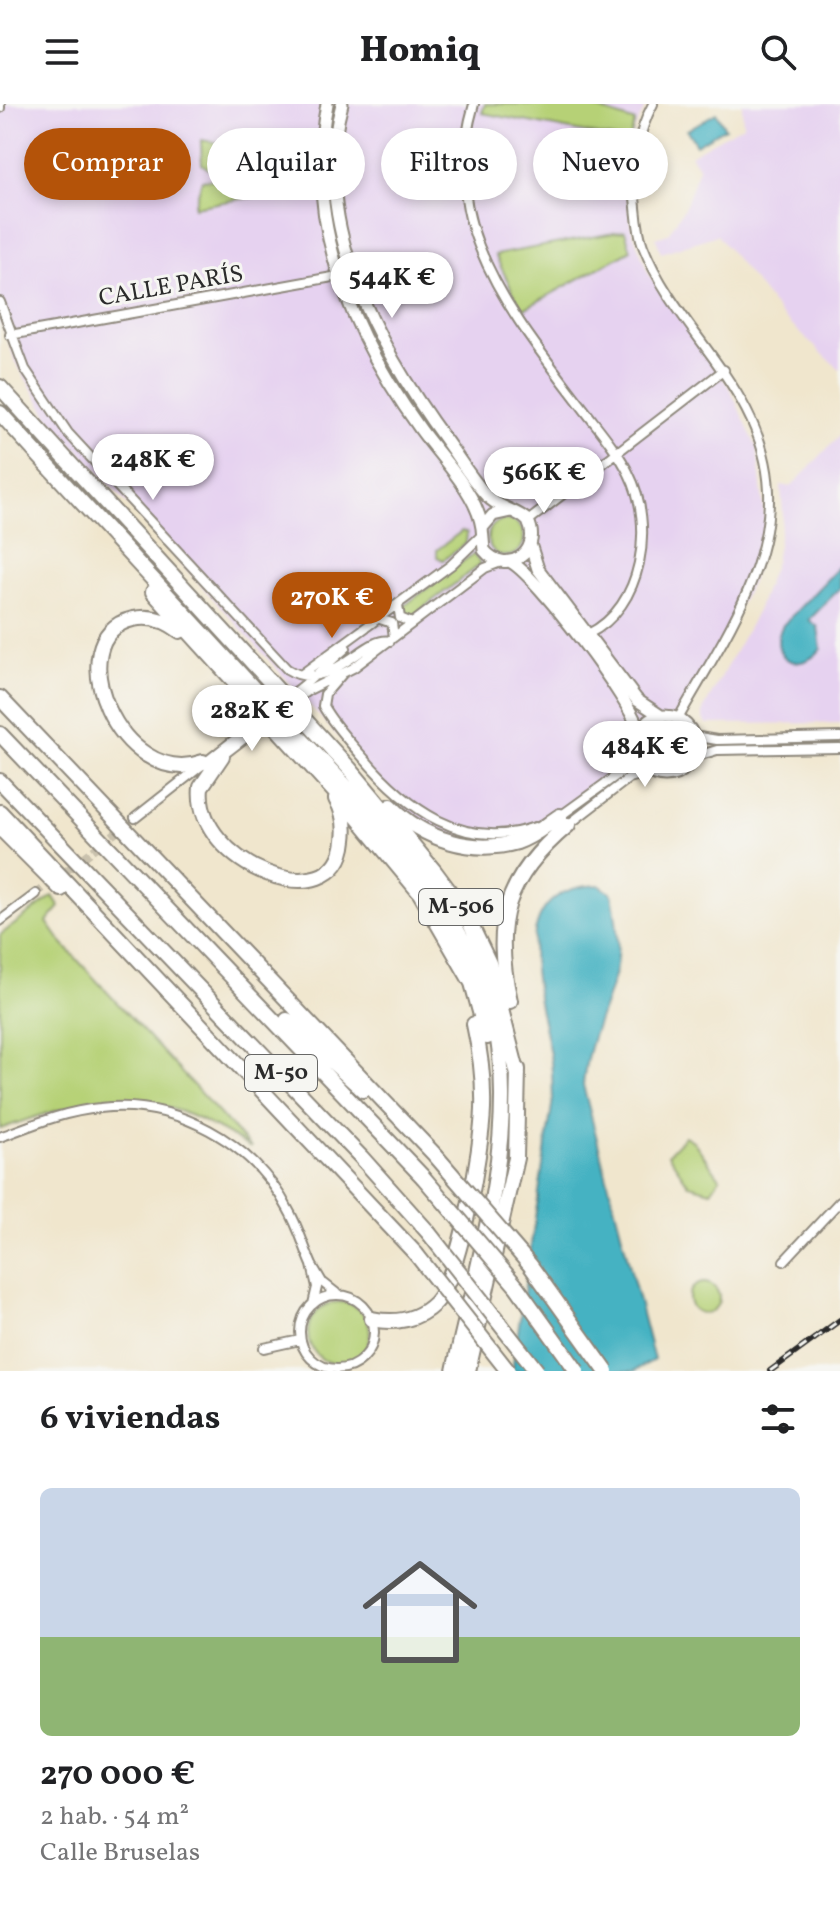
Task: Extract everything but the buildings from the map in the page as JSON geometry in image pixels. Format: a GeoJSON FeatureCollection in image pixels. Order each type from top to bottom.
{"type":"FeatureCollection","features":[{"type":"Feature","properties":{"kind":"highway"},"geometry":{"type":"LineString","coordinates":[[0,377],[46,428],[69,461]]}},
{"type":"Feature","properties":{"kind":"highway","name":"M-506"},"geometry":{"type":"LineString","coordinates":[[0,387],[349,768],[464,911],[489,963],[518,1075],[516,1158],[468,1371]]}},
{"type":"Feature","properties":{"kind":"highway"},"geometry":{"type":"LineString","coordinates":[[4,417],[199,645],[328,785],[420,893],[472,983],[491,1051],[502,1110]]}},
{"type":"Feature","properties":{"kind":"highway","name":"M-506"},"geometry":{"type":"LineString","coordinates":[[4,417],[425,880],[457,929],[481,981],[500,1053],[502,1110],[497,1168],[454,1371]]}},
{"type":"Feature","properties":{"kind":"highway"},"geometry":{"type":"LineString","coordinates":[[199,645],[169,623],[150,617],[131,619],[106,637],[98,653],[98,673],[116,723],[145,756],[162,766],[180,768],[203,762]]}},
{"type":"Feature","properties":{"kind":"highway"},"geometry":{"type":"LineString","coordinates":[[0,689],[32,731]]}},
{"type":"Feature","properties":{"kind":"highway"},"geometry":{"type":"LineString","coordinates":[[0,698],[435,1155],[530,1265],[606,1371]]}},
{"type":"Feature","properties":{"kind":"highway","name":"M-50"},"geometry":{"type":"LineString","coordinates":[[0,734],[423,1177],[517,1287],[577,1371]]}},
{"type":"Feature","properties":{"kind":"highway"},"geometry":{"type":"LineString","coordinates":[[222,756],[201,787],[204,818],[219,842],[243,863],[268,875],[306,879],[318,877],[336,864],[344,848],[346,827],[340,806],[328,785]]}},
{"type":"Feature","properties":{"kind":"highway"},"geometry":{"type":"LineString","coordinates":[[349,768],[417,828],[455,843],[488,846],[518,841],[564,821]]}},
{"type":"Feature","properties":{"kind":"highway","name":"M-50"},"geometry":{"type":"LineString","coordinates":[[0,781],[351,1146],[428,1232],[537,1371]]}},
{"type":"Feature","properties":{"kind":"highway","name":"M-50"},"geometry":{"type":"LineString","coordinates":[[0,812],[416,1254],[508,1371]]}},
{"type":"Feature","properties":{"kind":"highway"},"geometry":{"type":"LineString","coordinates":[[518,1075],[519,1042],[501,960],[501,928],[509,896],[524,869],[564,821]]}},
{"type":"Feature","properties":{"kind":"highway"},"geometry":{"type":"LineString","coordinates":[[0,828],[230,1055]]}},
{"type":"Feature","properties":{"kind":"highway"},"geometry":{"type":"LineString","coordinates":[[372,1319],[391,1321],[414,1317],[431,1307],[441,1295],[457,1250],[476,1170],[483,1109],[480,1052],[453,946]]}},
{"type":"Feature","properties":{"kind":"highway"},"geometry":{"type":"LineString","coordinates":[[228,971],[423,1142]]}},
{"type":"Feature","properties":{"kind":"street"},"geometry":{"type":"LineString","coordinates":[[327,104],[320,156],[326,233],[338,276],[360,329],[387,380],[473,503],[484,550],[529,575],[628,707],[639,731]]}},
{"type":"Feature","properties":{"kind":"street"},"geometry":{"type":"LineString","coordinates":[[342,104],[335,145],[338,214],[346,254],[359,290],[414,398],[486,495],[528,521],[538,569],[637,700],[661,716],[678,719],[693,736],[694,757]]}},
{"type":"Feature","properties":{"kind":"street"},"geometry":{"type":"LineString","coordinates":[[474,104],[462,168],[466,201],[479,245],[520,326],[617,453],[631,476],[640,511],[642,537],[635,580],[623,606],[588,634]]}},
{"type":"Feature","properties":{"kind":"street"},"geometry":{"type":"LineString","coordinates":[[653,104],[635,165],[639,232],[660,281],[746,406],[759,439],[769,492],[766,532],[752,581],[678,719]]}},
{"type":"Feature","properties":{"kind":"street","name":"CALLE PARÍS"},"geometry":{"type":"LineString","coordinates":[[10,335],[338,276]]}},
{"type":"Feature","properties":{"kind":"street"},"geometry":{"type":"LineString","coordinates":[[0,302],[10,335],[44,402],[68,433],[290,671],[320,674],[343,665],[377,641],[392,639]]}},
{"type":"Feature","properties":{"kind":"street"},"geometry":{"type":"LineString","coordinates":[[528,521],[724,370]]}},
{"type":"Feature","properties":{"kind":"street"},"geometry":{"type":"LineString","coordinates":[[301,674],[364,631],[462,556],[493,515],[511,511]]}},
{"type":"Feature","properties":{"kind":"street"},"geometry":{"type":"LineString","coordinates":[[305,689],[343,673],[485,568],[506,562],[531,547]]}},
{"type":"Feature","properties":{"kind":"street"},"geometry":{"type":"LineString","coordinates":[[398,605],[400,618],[412,623]]}},
{"type":"Feature","properties":{"kind":"street"},"geometry":{"type":"LineString","coordinates":[[380,619],[392,623],[392,639]]}},
{"type":"Feature","properties":{"kind":"street"},"geometry":{"type":"LineString","coordinates":[[184,780],[203,762],[305,689],[364,631]]}},
{"type":"Feature","properties":{"kind":"street"},"geometry":{"type":"LineString","coordinates":[[343,673],[324,698],[331,720],[391,791],[436,821],[461,831],[491,835],[522,832],[564,821],[629,778],[649,772],[675,775],[694,757],[717,750],[840,748]]}},
{"type":"Feature","properties":{"kind":"street"},"geometry":{"type":"LineString","coordinates":[[564,821],[624,770],[635,750],[639,731],[648,721],[661,716]]}},
{"type":"Feature","properties":{"kind":"street"},"geometry":{"type":"LineString","coordinates":[[135,818],[184,780],[222,756],[260,723]]}},
{"type":"Feature","properties":{"kind":"street"},"geometry":{"type":"LineString","coordinates":[[693,736],[717,740],[840,737]]}},
{"type":"Feature","properties":{"kind":"street"},"geometry":{"type":"LineString","coordinates":[[635,750],[649,772]]}},
{"type":"Feature","properties":{"kind":"street"},"geometry":{"type":"LineString","coordinates":[[0,921],[36,894]]}},
{"type":"Feature","properties":{"kind":"street"},"geometry":{"type":"LineString","coordinates":[[0,1137],[61,1115],[108,1107],[159,1111],[194,1122],[226,1140],[264,1174],[288,1208],[322,1282],[341,1295],[360,1302],[372,1319],[373,1343],[359,1363],[336,1370],[314,1366],[300,1340],[301,1320],[313,1304],[317,1287],[312,1265]]}},
{"type":"Feature","properties":{"kind":"street"},"geometry":{"type":"LineString","coordinates":[[784,1261],[840,1201]]}},
{"type":"Feature","properties":{"kind":"street"},"geometry":{"type":"LineString","coordinates":[[313,1304],[341,1295]]}},
{"type":"Feature","properties":{"kind":"street"},"geometry":{"type":"LineString","coordinates":[[264,1348],[300,1340]]}},
{"type":"Feature","properties":{"kind":"shaded area"},"geometry":{"type":"Polygon","coordinates":[[[0,104],[647,104],[635,128],[533,128],[533,200],[628,200],[631,228],[649,275],[729,387],[757,448],[766,532],[752,581],[665,746],[620,764],[550,818],[521,835],[498,840],[461,839],[428,827],[405,810],[51,420],[16,363],[0,320],[0,104]]]}},
{"type":"Feature","properties":{"kind":"shaded area"},"geometry":{"type":"Polygon","coordinates":[[[742,104],[840,104],[840,370],[782,316],[717,235],[661,253],[656,238],[668,234],[686,205],[699,168],[690,155],[743,125],[742,104]]]}},
{"type":"Feature","properties":{"kind":"shaded area"},"geometry":{"type":"Polygon","coordinates":[[[840,435],[840,723],[707,724],[703,719],[703,710],[757,611],[775,562],[783,515],[781,485],[791,487],[840,435]]]}},
{"type":"Feature","properties":{"kind":"green space"},"geometry":{"type":"Polygon","coordinates":[[[485,104],[583,104],[635,122],[633,128],[561,128],[482,113],[485,104]]]}},
{"type":"Feature","properties":{"kind":"green space"},"geometry":{"type":"Polygon","coordinates":[[[201,140],[207,141],[207,168],[202,164],[201,140]]]}},
{"type":"Feature","properties":{"kind":"green space"},"geometry":{"type":"Polygon","coordinates":[[[202,180],[207,180],[207,200],[234,200],[194,207],[202,180]]]}},
{"type":"Feature","properties":{"kind":"green space"},"geometry":{"type":"Polygon","coordinates":[[[625,231],[631,250],[522,310],[495,255],[625,231]]]}},
{"type":"Feature","properties":{"kind":"green space"},"geometry":{"type":"Polygon","coordinates":[[[506,520],[519,525],[524,538],[519,551],[506,556],[493,551],[488,538],[493,525],[506,520]]]}},
{"type":"Feature","properties":{"kind":"green space"},"geometry":{"type":"Polygon","coordinates":[[[462,531],[467,533],[466,543],[443,560],[437,557],[437,550],[462,531]]]}},
{"type":"Feature","properties":{"kind":"green space"},"geometry":{"type":"Polygon","coordinates":[[[473,554],[481,564],[411,617],[403,615],[404,606],[473,554]]]}},
{"type":"Feature","properties":{"kind":"green space"},"geometry":{"type":"Polygon","coordinates":[[[665,723],[674,724],[682,730],[688,738],[688,756],[682,764],[674,770],[665,771],[656,770],[648,764],[642,756],[641,747],[642,738],[648,730],[656,724],[665,723]]]}},
{"type":"Feature","properties":{"kind":"green space"},"geometry":{"type":"Polygon","coordinates":[[[53,896],[60,907],[47,922],[61,942],[251,1148],[216,1127],[184,1113],[156,1104],[128,1100],[71,1107],[0,1129],[0,935],[53,896]]]}},
{"type":"Feature","properties":{"kind":"green space"},"geometry":{"type":"Polygon","coordinates":[[[685,1136],[693,1141],[720,1178],[711,1191],[689,1185],[668,1154],[685,1136]]]}},
{"type":"Feature","properties":{"kind":"green space"},"geometry":{"type":"Polygon","coordinates":[[[704,1283],[710,1284],[718,1292],[718,1304],[710,1312],[704,1313],[698,1312],[690,1304],[689,1298],[690,1292],[698,1284],[704,1283]]]}},
{"type":"Feature","properties":{"kind":"green space"},"geometry":{"type":"Polygon","coordinates":[[[339,1302],[361,1311],[370,1333],[361,1355],[339,1364],[317,1355],[308,1333],[317,1311],[339,1302]]]}},
{"type":"Feature","properties":{"kind":"water"},"geometry":{"type":"Polygon","coordinates":[[[716,113],[725,128],[696,145],[687,130],[716,113]]]}},
{"type":"Feature","properties":{"kind":"water"},"geometry":{"type":"Polygon","coordinates":[[[840,566],[840,588],[809,620],[818,627],[821,649],[803,661],[787,659],[781,654],[779,646],[783,625],[840,566]]]}},
{"type":"Feature","properties":{"kind":"water"},"geometry":{"type":"Polygon","coordinates":[[[599,885],[612,894],[618,945],[614,976],[588,1055],[583,1085],[654,1360],[634,1371],[512,1371],[553,1099],[551,1060],[535,975],[533,948],[537,924],[548,904],[568,891],[599,885]]]}},
{"type":"Feature","properties":{"kind":"tunnel"},"geometry":{"type":"LineString","coordinates":[[36,894],[135,818]]}},
{"type":"Feature","properties":{"kind":"railway"},"geometry":{"type":"LineString","coordinates":[[770,1371],[840,1320]]}}]}
